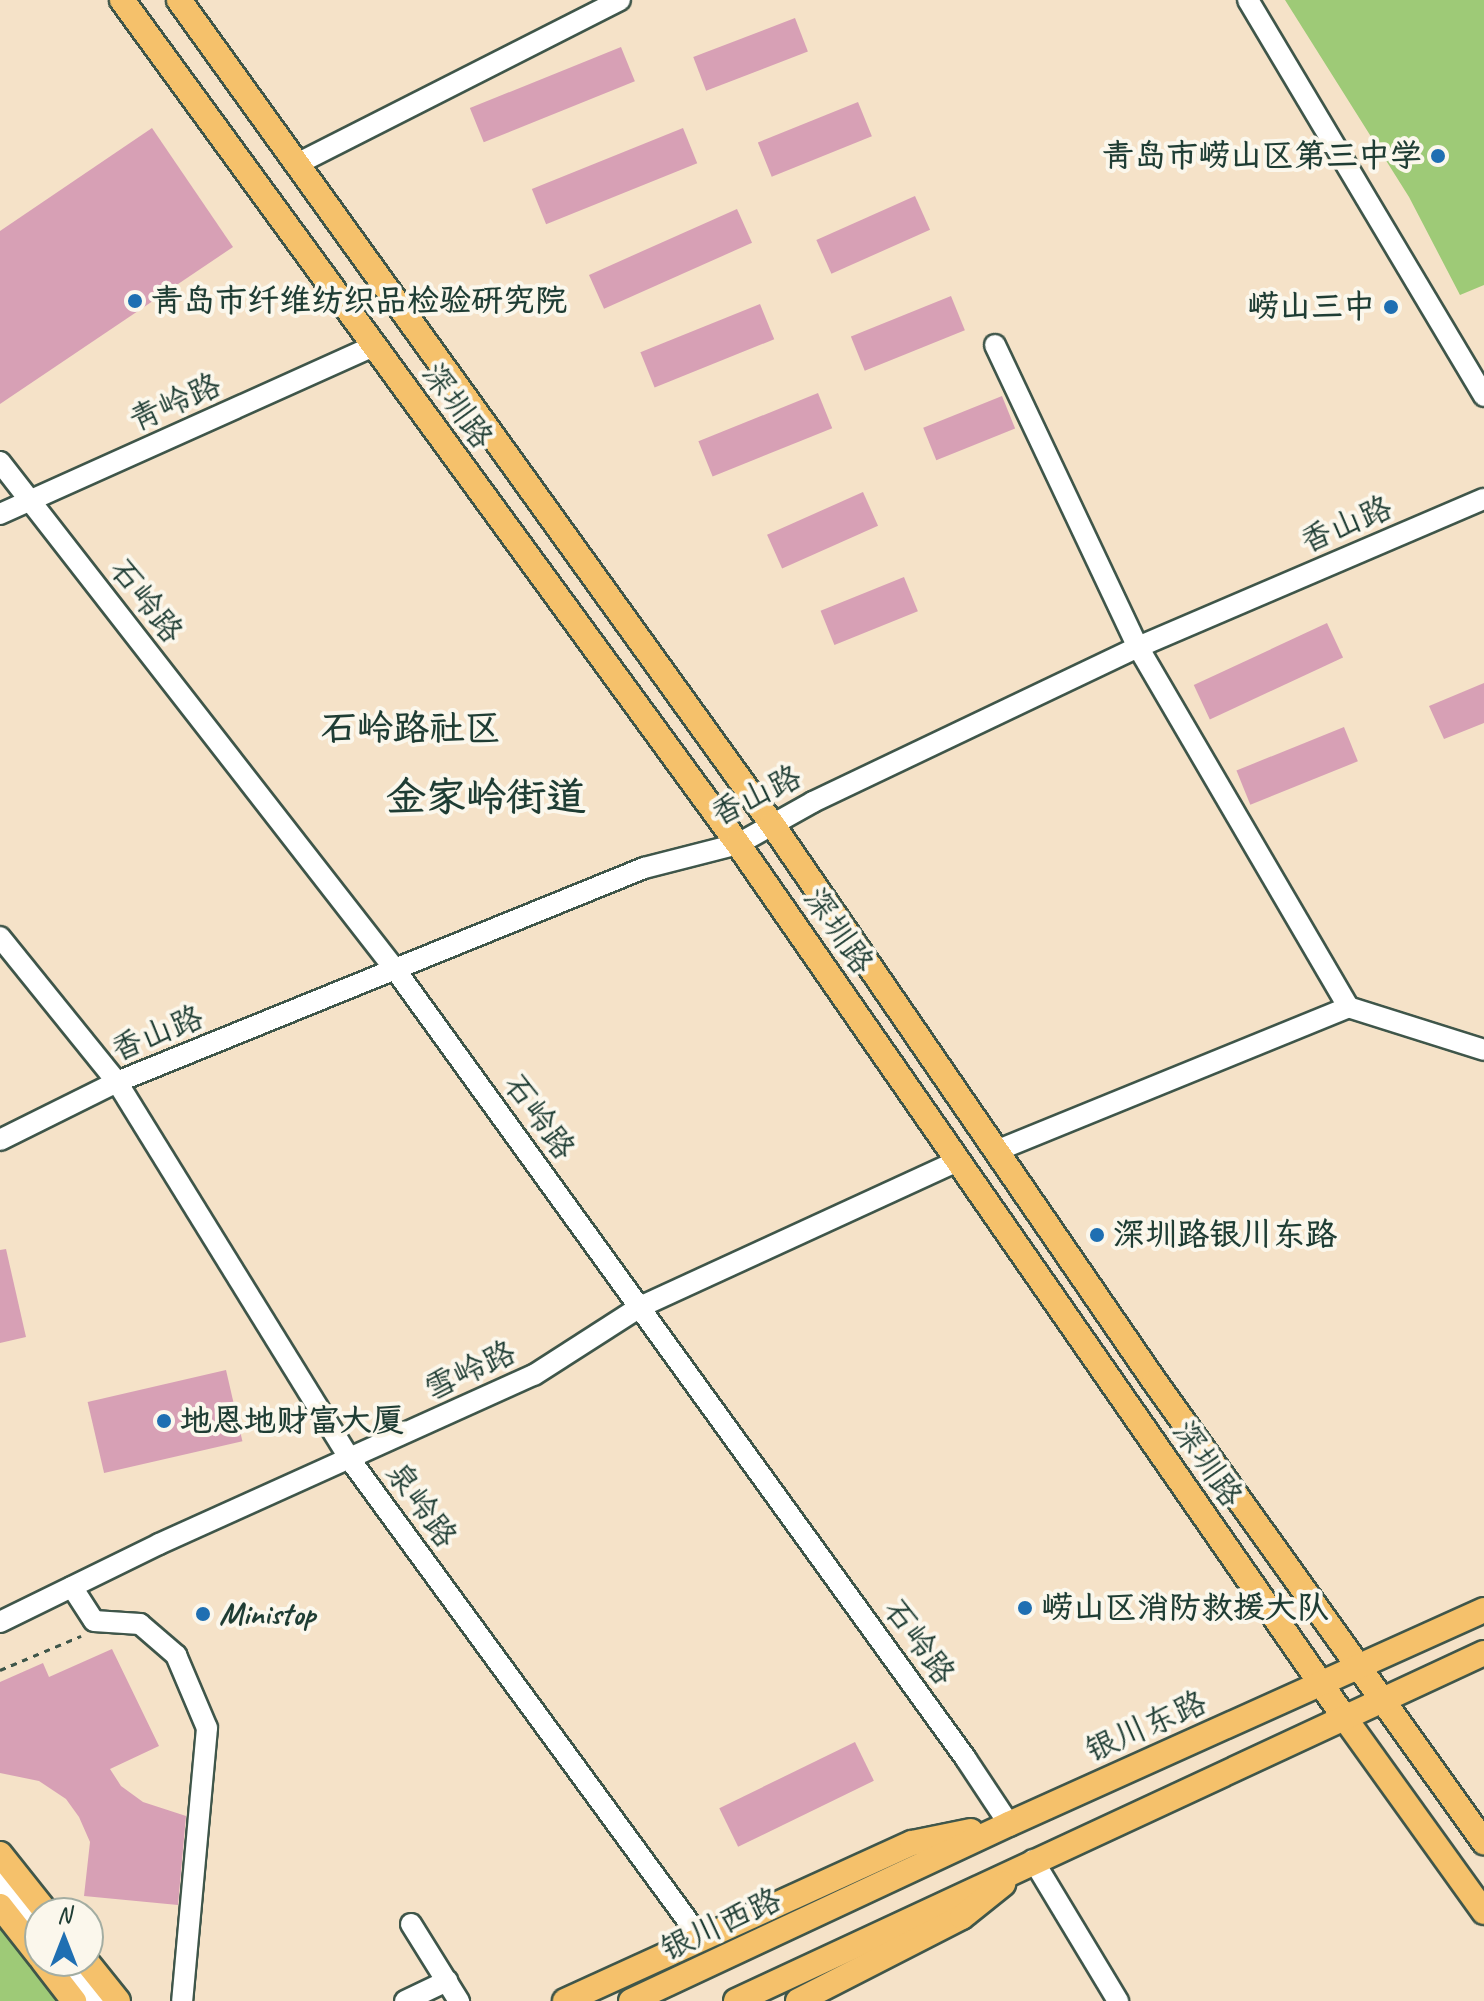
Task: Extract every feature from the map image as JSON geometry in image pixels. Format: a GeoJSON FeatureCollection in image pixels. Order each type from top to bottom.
{"type":"FeatureCollection","features":[{"type":"Feature","properties":{"kind":"main road","name":"深圳路"},"geometry":{"type":"LineString","coordinates":[[122,0],[738,844],[1320,1683],[1484,1912]]}},
{"type":"Feature","properties":{"kind":"main road","name":"深圳路"},"geometry":{"type":"LineString","coordinates":[[179,0],[772,824],[996,1151],[1484,1842]]}},
{"type":"Feature","properties":{"kind":"main road","name":"银川东路"},"geometry":{"type":"LineString","coordinates":[[837,1906],[1009,1824],[1484,1610]]}},
{"type":"Feature","properties":{"kind":"main road"},"geometry":{"type":"LineString","coordinates":[[736,2001],[856,1942],[1484,1653]]}},
{"type":"Feature","properties":{"kind":"main road"},"geometry":{"type":"LineString","coordinates":[[565,2001],[912,1843],[1009,1824]]}},
{"type":"Feature","properties":{"kind":"main road"},"geometry":{"type":"LineString","coordinates":[[0,1854],[34,1897]]}},
{"type":"Feature","properties":{"kind":"main road"},"geometry":{"type":"LineString","coordinates":[[798,2001],[962,1917],[1033,1860]]}},
{"type":"Feature","properties":{"kind":"main road"},"geometry":{"type":"LineString","coordinates":[[0,1906],[24,1936]]}},
{"type":"Feature","properties":{"kind":"main road","name":"银川西路"},"geometry":{"type":"LineString","coordinates":[[631,2001],[837,1906]]}},
{"type":"Feature","properties":{"kind":"main road"},"geometry":{"type":"LineString","coordinates":[[56,1977],[74,2001]]}},
{"type":"Feature","properties":{"kind":"main road"},"geometry":{"type":"LineString","coordinates":[[99,1977],[118,2001]]}},
{"type":"Feature","properties":{"kind":"street"},"geometry":{"type":"LineString","coordinates":[[297,164],[620,0]]}},
{"type":"Feature","properties":{"kind":"street"},"geometry":{"type":"LineString","coordinates":[[1248,0],[1484,396]]}},
{"type":"Feature","properties":{"kind":"street"},"geometry":{"type":"LineString","coordinates":[[995,345],[1138,647],[1348,1007]]}},
{"type":"Feature","properties":{"kind":"street","name":"青岭路"},"geometry":{"type":"LineString","coordinates":[[0,514],[374,346]]}},
{"type":"Feature","properties":{"kind":"street","name":"石岭路"},"geometry":{"type":"LineString","coordinates":[[0,462],[397,972],[966,1759],[1009,1824]]}},
{"type":"Feature","properties":{"kind":"street","name":"香山路"},"geometry":{"type":"LineString","coordinates":[[0,1140],[117,1082],[397,972],[644,868],[738,844],[772,824],[1138,647],[1484,499]]}},
{"type":"Feature","properties":{"kind":"street","name":"泉岭路"},"geometry":{"type":"LineString","coordinates":[[0,937],[117,1082],[349,1458],[701,1939]]}},
{"type":"Feature","properties":{"kind":"street"},"geometry":{"type":"LineString","coordinates":[[996,1151],[1348,1007],[1484,1050]]}},
{"type":"Feature","properties":{"kind":"street","name":"雪岭路"},"geometry":{"type":"LineString","coordinates":[[0,1622],[534,1375],[640,1307],[958,1161]]}},
{"type":"Feature","properties":{"kind":"street"},"geometry":{"type":"LineString","coordinates":[[72,1587],[94,1621],[140,1624],[176,1655],[207,1728],[182,2001]]}},
{"type":"Feature","properties":{"kind":"street"},"geometry":{"type":"LineString","coordinates":[[1033,1860],[1118,2001]]}},
{"type":"Feature","properties":{"kind":"street"},"geometry":{"type":"LineString","coordinates":[[0,1878],[24,1908]]}},
{"type":"Feature","properties":{"kind":"street"},"geometry":{"type":"LineString","coordinates":[[411,1924],[459,2001]]}},
{"type":"Feature","properties":{"kind":"street"},"geometry":{"type":"LineString","coordinates":[[79,1977],[98,2001]]}},
{"type":"Feature","properties":{"kind":"street"},"geometry":{"type":"LineString","coordinates":[[405,2001],[447,1981]]}},
{"type":"Feature","properties":{"kind":"path"},"geometry":{"type":"LineString","coordinates":[[0,1670],[114,1623]]}},
{"type":"Feature","properties":{"kind":"green space","name":"青岛市崂山区第三中学"},"geometry":{"type":"Polygon","coordinates":[[[1285,0],[1484,0],[1484,285],[1460,295],[1409,197],[1285,0]]]}},
{"type":"Feature","properties":{"kind":"green space"},"geometry":{"type":"Polygon","coordinates":[[[0,1910],[24,1940],[24,1977],[54,1977],[74,2001],[0,2001],[0,1910]]]}},
{"type":"Feature","properties":{"kind":"building"},"geometry":{"type":"Polygon","coordinates":[[[795,18],[808,52],[706,91],[693,57],[795,18]]]}},
{"type":"Feature","properties":{"kind":"building"},"geometry":{"type":"Polygon","coordinates":[[[621,47],[635,81],[484,142],[470,108],[621,47]]]}},
{"type":"Feature","properties":{"kind":"building"},"geometry":{"type":"Polygon","coordinates":[[[858,102],[872,136],[772,177],[758,142],[858,102]]]}},
{"type":"Feature","properties":{"kind":"building","name":"青岛市纤维纺织品检验研究院"},"geometry":{"type":"Polygon","coordinates":[[[152,128],[233,247],[0,404],[0,231],[152,128]]]}},
{"type":"Feature","properties":{"kind":"building"},"geometry":{"type":"Polygon","coordinates":[[[683,128],[697,163],[546,224],[532,189],[683,128]]]}},
{"type":"Feature","properties":{"kind":"building"},"geometry":{"type":"Polygon","coordinates":[[[915,196],[930,230],[831,274],[816,240],[915,196]]]}},
{"type":"Feature","properties":{"kind":"building"},"geometry":{"type":"Polygon","coordinates":[[[737,209],[752,243],[604,309],[589,275],[737,209]]]}},
{"type":"Feature","properties":{"kind":"building"},"geometry":{"type":"Polygon","coordinates":[[[951,296],[965,330],[865,371],[851,336],[951,296]]]}},
{"type":"Feature","properties":{"kind":"building"},"geometry":{"type":"Polygon","coordinates":[[[760,304],[774,339],[655,388],[640,352],[760,304]]]}},
{"type":"Feature","properties":{"kind":"building"},"geometry":{"type":"Polygon","coordinates":[[[818,393],[832,428],[713,477],[698,441],[818,393]]]}},
{"type":"Feature","properties":{"kind":"building"},"geometry":{"type":"Polygon","coordinates":[[[1002,396],[1015,428],[936,460],[923,428],[1002,396]]]}},
{"type":"Feature","properties":{"kind":"building"},"geometry":{"type":"Polygon","coordinates":[[[863,492],[878,526],[782,569],[767,535],[863,492]]]}},
{"type":"Feature","properties":{"kind":"building"},"geometry":{"type":"Polygon","coordinates":[[[904,577],[918,611],[834,645],[821,611],[904,577]]]}},
{"type":"Feature","properties":{"kind":"building"},"geometry":{"type":"Polygon","coordinates":[[[1327,623],[1343,657],[1210,720],[1194,685],[1327,623]]]}},
{"type":"Feature","properties":{"kind":"building"},"geometry":{"type":"Polygon","coordinates":[[[1484,683],[1484,723],[1444,739],[1429,706],[1484,683]]]}},
{"type":"Feature","properties":{"kind":"building"},"geometry":{"type":"Polygon","coordinates":[[[1344,727],[1358,761],[1250,805],[1236,770],[1344,727]]]}},
{"type":"Feature","properties":{"kind":"building"},"geometry":{"type":"Polygon","coordinates":[[[6,1249],[26,1337],[0,1343],[0,1250],[6,1249]]]}},
{"type":"Feature","properties":{"kind":"building","name":"地恩地财富大厦"},"geometry":{"type":"Polygon","coordinates":[[[226,1370],[242,1441],[104,1473],[88,1402],[226,1370]]]}},
{"type":"Feature","properties":{"kind":"building"},"geometry":{"type":"Polygon","coordinates":[[[112,1649],[159,1746],[110,1769],[121,1786],[143,1802],[186,1816],[178,1905],[84,1896],[90,1842],[79,1817],[66,1799],[39,1781],[0,1773],[0,1682],[43,1663],[49,1677],[112,1649]]]}},
{"type":"Feature","properties":{"kind":"building"},"geometry":{"type":"Polygon","coordinates":[[[855,1742],[874,1781],[738,1847],[719,1808],[855,1742]]]}},
{"type":"Feature","properties":{"kind":"place","name":"青岛市崂山区第三中学"},"geometry":{"type":"Point","coordinates":[1438,156]}},
{"type":"Feature","properties":{"kind":"place","name":"青岛市纤维纺织品检验研究院"},"geometry":{"type":"Point","coordinates":[135,301]}},
{"type":"Feature","properties":{"kind":"place","name":"崂山三中"},"geometry":{"type":"Point","coordinates":[1391,307]}},
{"type":"Feature","properties":{"kind":"place","name":"深圳路银川东路"},"geometry":{"type":"Point","coordinates":[1097,1235]}},
{"type":"Feature","properties":{"kind":"place","name":"地恩地财富大厦"},"geometry":{"type":"Point","coordinates":[164,1421]}},
{"type":"Feature","properties":{"kind":"place","name":"崂山区消防救援大队"},"geometry":{"type":"Point","coordinates":[1025,1608]}},
{"type":"Feature","properties":{"kind":"place","name":"Ministop"},"geometry":{"type":"Point","coordinates":[203,1614]}},
{"type":"Feature","properties":{"kind":"district","name":"石岭路社区"},"geometry":{"type":"Point","coordinates":[411,729]}},
{"type":"Feature","properties":{"kind":"district","name":"金家岭街道"},"geometry":{"type":"Point","coordinates":[486,797]}}]}
